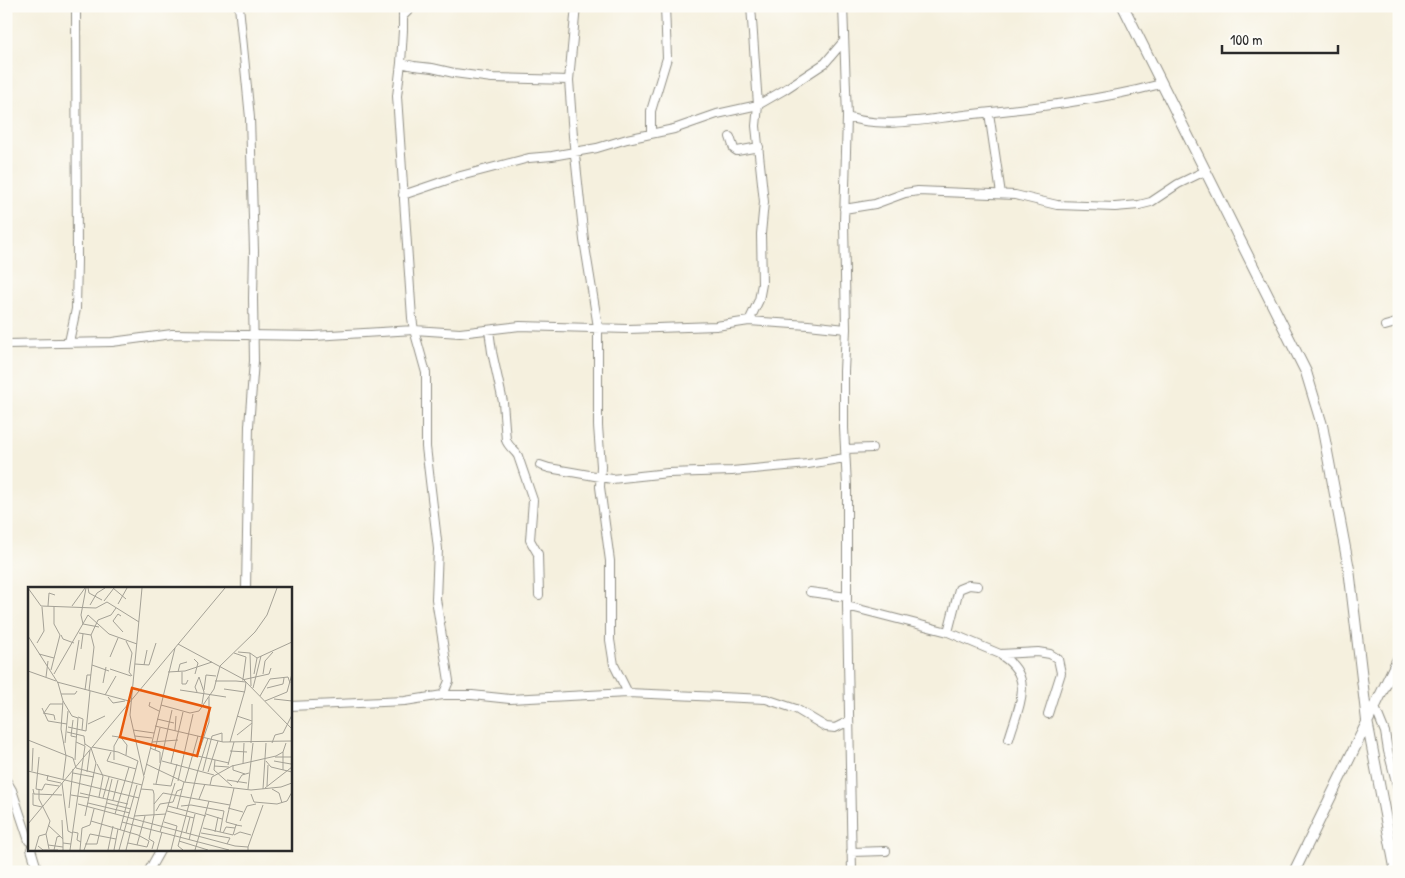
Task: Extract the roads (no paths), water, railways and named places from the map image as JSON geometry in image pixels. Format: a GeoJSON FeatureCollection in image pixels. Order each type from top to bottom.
{"type":"FeatureCollection","features":[{"type":"Feature","properties":{"kind":"street"},"geometry":{"type":"LineString","coordinates":[[68,342],[76,309],[78,260],[76,6]]}},
{"type":"Feature","properties":{"kind":"street"},"geometry":{"type":"LineString","coordinates":[[238,6],[250,118],[254,251],[254,360],[249,426],[246,587]]}},
{"type":"Feature","properties":{"kind":"street"},"geometry":{"type":"LineString","coordinates":[[403,6],[401,63],[397,96],[414,330],[426,373],[426,447],[438,549],[436,598],[449,681],[443,695]]}},
{"type":"Feature","properties":{"kind":"street"},"geometry":{"type":"LineString","coordinates":[[403,16],[413,6]]}},
{"type":"Feature","properties":{"kind":"street"},"geometry":{"type":"LineString","coordinates":[[576,6],[569,80],[584,240],[598,327],[598,426],[601,497],[610,561],[611,651],[614,665],[628,692]]}},
{"type":"Feature","properties":{"kind":"street"},"geometry":{"type":"LineString","coordinates":[[651,134],[651,111],[667,58],[665,6]]}},
{"type":"Feature","properties":{"kind":"street"},"geometry":{"type":"LineString","coordinates":[[749,321],[759,300],[762,284],[761,234],[764,202],[756,126],[758,105],[751,6]]}},
{"type":"Feature","properties":{"kind":"street"},"geometry":{"type":"LineString","coordinates":[[843,6],[847,118],[844,209],[846,329],[844,372],[852,872]]}},
{"type":"Feature","properties":{"kind":"street"},"geometry":{"type":"LineString","coordinates":[[1123,6],[1306,372],[1313,392],[1322,425],[1349,569],[1367,721],[1396,872]]}},
{"type":"Feature","properties":{"kind":"street"},"geometry":{"type":"LineString","coordinates":[[403,195],[453,178],[529,158],[575,152],[674,129],[717,114],[758,105],[825,63],[843,42]]}},
{"type":"Feature","properties":{"kind":"street"},"geometry":{"type":"LineString","coordinates":[[401,63],[492,78],[569,80]]}},
{"type":"Feature","properties":{"kind":"street"},"geometry":{"type":"LineString","coordinates":[[847,118],[866,122],[902,122],[989,113],[1120,94],[1161,84]]}},
{"type":"Feature","properties":{"kind":"street"},"geometry":{"type":"LineString","coordinates":[[989,113],[1001,194]]}},
{"type":"Feature","properties":{"kind":"street"},"geometry":{"type":"LineString","coordinates":[[730,137],[734,149],[737,151],[759,147]]}},
{"type":"Feature","properties":{"kind":"street"},"geometry":{"type":"LineString","coordinates":[[844,209],[875,204],[918,191],[1025,196],[1057,205],[1139,205],[1151,202],[1178,184],[1205,171]]}},
{"type":"Feature","properties":{"kind":"street"},"geometry":{"type":"LineString","coordinates":[[6,344],[112,342],[172,334],[314,336],[414,330],[460,333],[520,326],[628,329],[716,326],[749,321],[846,329]]}},
{"type":"Feature","properties":{"kind":"street"},"geometry":{"type":"LineString","coordinates":[[1385,326],[1399,322]]}},
{"type":"Feature","properties":{"kind":"street"},"geometry":{"type":"LineString","coordinates":[[489,330],[503,402],[506,440],[508,446],[518,456],[533,500],[530,540],[538,554],[539,595]]}},
{"type":"Feature","properties":{"kind":"street"},"geometry":{"type":"LineString","coordinates":[[845,449],[872,448]]}},
{"type":"Feature","properties":{"kind":"street"},"geometry":{"type":"LineString","coordinates":[[540,465],[612,478],[732,471],[808,464],[845,458]]}},
{"type":"Feature","properties":{"kind":"street"},"geometry":{"type":"LineString","coordinates":[[948,632],[959,589],[978,586]]}},
{"type":"Feature","properties":{"kind":"street"},"geometry":{"type":"LineString","coordinates":[[810,592],[847,597]]}},
{"type":"Feature","properties":{"kind":"street"},"geometry":{"type":"LineString","coordinates":[[847,606],[948,632],[1000,654],[1016,668],[1021,675],[1022,682],[1022,696],[1009,739]]}},
{"type":"Feature","properties":{"kind":"street"},"geometry":{"type":"LineString","coordinates":[[1000,654],[1038,652],[1050,654],[1058,659],[1061,673],[1048,714]]}},
{"type":"Feature","properties":{"kind":"street"},"geometry":{"type":"LineString","coordinates":[[1294,872],[1399,657]]}},
{"type":"Feature","properties":{"kind":"street"},"geometry":{"type":"LineString","coordinates":[[291,706],[405,701],[443,695],[472,695],[510,699],[628,692],[766,699],[796,709],[826,727],[835,728],[849,721]]}},
{"type":"Feature","properties":{"kind":"street"},"geometry":{"type":"LineString","coordinates":[[1374,705],[1385,732],[1388,752],[1399,793]]}},
{"type":"Feature","properties":{"kind":"street"},"geometry":{"type":"LineString","coordinates":[[6,780],[12,790],[28,838]]}},
{"type":"Feature","properties":{"kind":"street"},"geometry":{"type":"LineString","coordinates":[[31,850],[38,872]]}},
{"type":"Feature","properties":{"kind":"street"},"geometry":{"type":"LineString","coordinates":[[148,872],[160,850]]}},
{"type":"Feature","properties":{"kind":"street"},"geometry":{"type":"LineString","coordinates":[[851,852],[886,851]]}}]}
